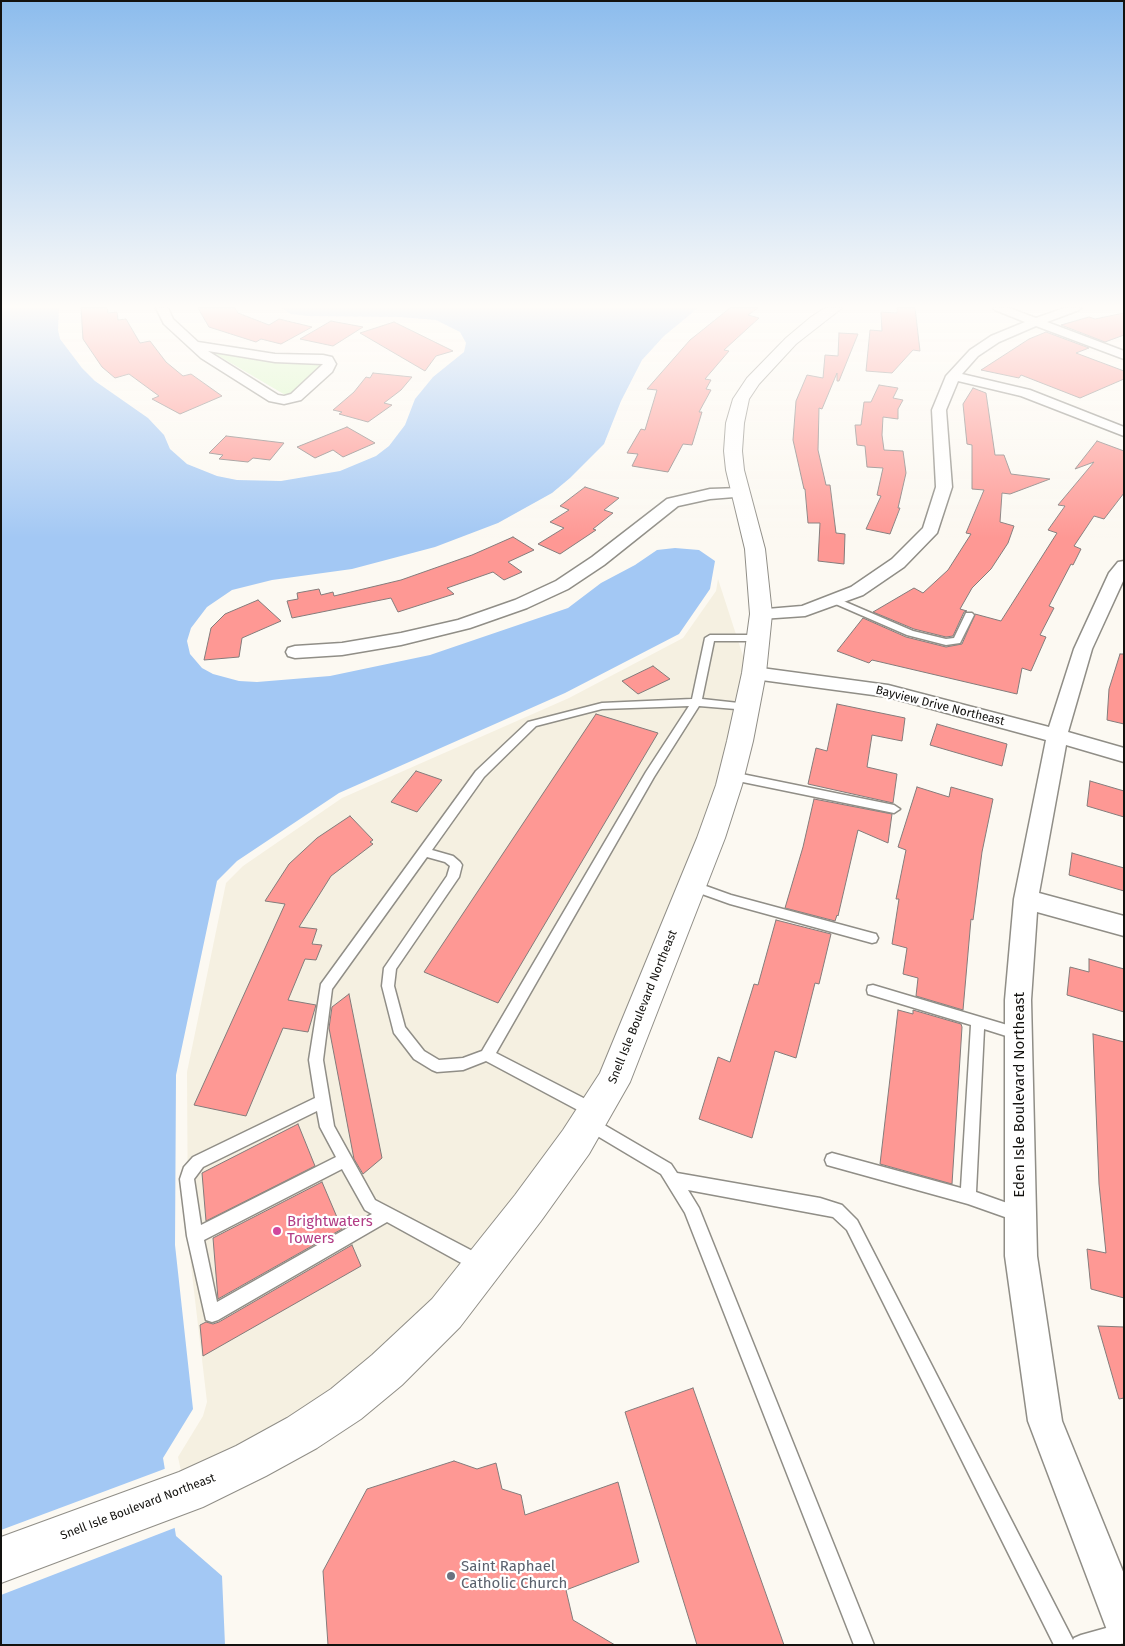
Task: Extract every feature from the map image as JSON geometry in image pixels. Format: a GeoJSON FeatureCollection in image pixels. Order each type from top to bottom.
{"type":"FeatureCollection","features":[{"type":"Feature","properties":{"kind":"street"},"geometry":{"type":"LineString","coordinates":[[253,385],[274,398],[284,400],[292,400],[311,385]]}},
{"type":"Feature","properties":{"kind":"street","name":"Snell Isle Boulevard Northeast"},"geometry":{"type":"LineString","coordinates":[[14,1555],[187,1491],[294,1438],[346,1404],[387,1370],[446,1313],[528,1208],[592,1117],[613,1082],[711,838],[732,776],[748,707],[761,614],[756,549],[736,470],[733,439],[741,399],[750,385]]}},
{"type":"Feature","properties":{"kind":"street"},"geometry":{"type":"LineString","coordinates":[[761,614],[805,611],[857,591],[898,562],[931,530],[944,487],[939,410],[949,385]]}},
{"type":"Feature","properties":{"kind":"street"},"geometry":{"type":"LineString","coordinates":[[990,385],[1025,393],[1124,432]]}},
{"type":"Feature","properties":{"kind":"street"},"geometry":{"type":"LineString","coordinates":[[295,652],[342,649],[401,638],[464,624],[521,604],[562,585],[598,561],[673,502],[710,494],[741,493]]}},
{"type":"Feature","properties":{"kind":"street","name":"Eden Isle Boulevard Northeast"},"geometry":{"type":"LineString","coordinates":[[1124,566],[1118,573],[1111,609],[1083,649],[1057,736],[1026,899],[1018,1000],[1021,1256],[1045,1421],[1124,1624]]}},
{"type":"Feature","properties":{"kind":"street","name":"Bayview Drive Northeast"},"geometry":{"type":"LineString","coordinates":[[754,673],[888,691],[1124,755]]}},
{"type":"Feature","properties":{"kind":"street"},"geometry":{"type":"LineString","coordinates":[[1026,899],[1124,926]]}},
{"type":"Feature","properties":{"kind":"lane"},"geometry":{"type":"LineString","coordinates":[[834,600],[910,633],[946,642],[958,641],[969,615]]}},
{"type":"Feature","properties":{"kind":"lane"},"geometry":{"type":"LineString","coordinates":[[424,852],[449,859],[456,865],[453,877],[390,968],[388,986],[399,1029],[419,1055],[437,1066],[463,1064],[488,1055],[650,775],[696,702],[710,638],[758,638]]}},
{"type":"Feature","properties":{"kind":"lane"},"geometry":{"type":"LineString","coordinates":[[484,1266],[370,1205],[327,1128],[316,1060],[326,988],[480,774],[532,724],[602,706],[696,702],[748,707]]}},
{"type":"Feature","properties":{"kind":"lane"},"geometry":{"type":"LineString","coordinates":[[732,776],[894,809]]}},
{"type":"Feature","properties":{"kind":"lane"},"geometry":{"type":"LineString","coordinates":[[692,886],[730,899],[872,938]]}},
{"type":"Feature","properties":{"kind":"lane"},"geometry":{"type":"LineString","coordinates":[[873,990],[1019,1034]]}},
{"type":"Feature","properties":{"kind":"lane"},"geometry":{"type":"LineString","coordinates":[[968,1197],[978,1022]]}},
{"type":"Feature","properties":{"kind":"lane"},"geometry":{"type":"LineString","coordinates":[[488,1055],[592,1117],[666,1169],[691,1208],[864,1645]]}},
{"type":"Feature","properties":{"kind":"lane"},"geometry":{"type":"LineString","coordinates":[[323,1101],[198,1162],[189,1172],[187,1180],[195,1236],[212,1314],[388,1214]]}},
{"type":"Feature","properties":{"kind":"lane"},"geometry":{"type":"LineString","coordinates":[[195,1236],[345,1160]]}},
{"type":"Feature","properties":{"kind":"lane"},"geometry":{"type":"LineString","coordinates":[[832,1160],[968,1197],[1020,1215]]}},
{"type":"Feature","properties":{"kind":"lane"},"geometry":{"type":"LineString","coordinates":[[673,1180],[838,1210],[852,1225],[1065,1645]]}},
{"type":"Feature","properties":{"kind":"lane"},"geometry":{"type":"LineString","coordinates":[[1081,1645],[1124,1633]]}},
{"type":"Feature","properties":{"kind":"shaded area"},"geometry":{"type":"Polygon","coordinates":[[[718,579],[744,659],[728,750],[696,848],[602,1077],[566,1134],[436,1301],[340,1388],[249,1442],[181,1471],[178,1457],[203,1416],[207,1402],[188,1240],[187,1072],[226,883],[243,866],[342,798],[569,698],[683,638],[716,591],[718,579]]]}},
{"type":"Feature","properties":{"kind":"green space"},"geometry":{"type":"Polygon","coordinates":[[[268,385],[304,385],[293,395],[287,396],[268,385]]]}},
{"type":"Feature","properties":{"kind":"water"},"geometry":{"type":"Polygon","coordinates":[[[1,385],[100,385],[148,418],[164,435],[170,449],[187,464],[217,476],[237,480],[281,481],[340,471],[376,456],[389,446],[405,425],[415,399],[427,385],[629,385],[604,444],[552,493],[498,523],[435,547],[352,569],[272,580],[232,590],[207,607],[191,628],[187,641],[190,654],[202,668],[213,674],[239,681],[257,682],[330,676],[430,655],[568,608],[601,583],[635,565],[657,550],[675,548],[699,550],[715,561],[710,589],[679,634],[565,693],[339,793],[237,861],[217,881],[176,1075],[175,1245],[193,1409],[163,1458],[176,1536],[222,1576],[225,1645],[1,1645],[1,385]]]}},
{"type":"Feature","properties":{"kind":"pier"},"geometry":{"type":"Polygon","coordinates":[[[167,1468],[177,1527],[1,1595],[1,1530],[167,1468]]]}},
{"type":"Feature","properties":{"kind":"building"},"geometry":{"type":"Polygon","coordinates":[[[144,385],[206,385],[222,396],[180,414],[152,399],[159,396],[144,385]]]}},
{"type":"Feature","properties":{"kind":"building"},"geometry":{"type":"Polygon","coordinates":[[[360,385],[405,385],[384,403],[392,405],[368,422],[339,414],[342,412],[333,410],[360,385]]]}},
{"type":"Feature","properties":{"kind":"building"},"geometry":{"type":"Polygon","coordinates":[[[651,385],[708,385],[706,389],[711,390],[699,412],[702,412],[692,445],[683,444],[668,472],[632,466],[638,454],[627,453],[641,429],[645,430],[657,390],[647,389],[651,385]]]}},
{"type":"Feature","properties":{"kind":"building"},"geometry":{"type":"Polygon","coordinates":[[[803,385],[832,385],[822,409],[819,408],[818,450],[826,485],[830,485],[836,533],[845,534],[844,564],[818,561],[820,523],[808,523],[805,489],[793,440],[796,401],[803,385]]]}},
{"type":"Feature","properties":{"kind":"building"},"geometry":{"type":"Polygon","coordinates":[[[879,385],[898,388],[893,398],[903,400],[898,409],[898,419],[883,417],[882,435],[884,450],[903,451],[906,473],[898,508],[900,508],[890,534],[866,529],[881,496],[877,495],[883,468],[867,467],[865,446],[857,445],[855,425],[861,425],[864,402],[871,402],[879,385]]]}},
{"type":"Feature","properties":{"kind":"building"},"geometry":{"type":"Polygon","coordinates":[[[1046,385],[1111,385],[1080,398],[1046,385]]]}},
{"type":"Feature","properties":{"kind":"building"},"geometry":{"type":"Polygon","coordinates":[[[973,388],[986,393],[995,455],[1004,455],[1011,474],[1050,479],[1010,494],[1002,493],[1000,522],[1014,526],[1008,543],[991,569],[972,588],[960,609],[967,611],[964,612],[953,636],[946,637],[914,629],[873,612],[914,588],[923,593],[948,570],[971,534],[966,533],[984,490],[972,489],[972,445],[967,444],[963,404],[973,388]]]}},
{"type":"Feature","properties":{"kind":"building"},"geometry":{"type":"Polygon","coordinates":[[[347,427],[375,443],[343,457],[333,450],[315,458],[297,447],[347,427]]]}},
{"type":"Feature","properties":{"kind":"building"},"geometry":{"type":"Polygon","coordinates":[[[226,436],[284,443],[270,460],[253,458],[248,462],[219,459],[223,455],[209,453],[226,436]]]}},
{"type":"Feature","properties":{"kind":"building"},"geometry":{"type":"Polygon","coordinates":[[[1097,441],[1124,451],[1124,493],[1104,519],[1094,516],[1074,546],[1081,549],[1049,606],[1054,608],[1040,635],[1046,637],[1031,671],[1022,668],[1017,694],[872,660],[869,663],[837,651],[863,618],[906,637],[946,647],[962,644],[975,614],[1001,621],[1057,533],[1048,530],[1065,506],[1058,505],[1094,462],[1075,469],[1097,441]]]}},
{"type":"Feature","properties":{"kind":"building"},"geometry":{"type":"Polygon","coordinates":[[[585,487],[619,498],[604,510],[613,513],[593,529],[596,530],[560,554],[538,544],[564,528],[550,522],[569,510],[560,506],[585,487]]]}},
{"type":"Feature","properties":{"kind":"building"},"geometry":{"type":"Polygon","coordinates":[[[513,537],[534,550],[508,562],[522,572],[504,580],[493,572],[447,588],[454,594],[398,612],[391,598],[292,618],[287,601],[298,599],[297,593],[319,589],[321,595],[333,592],[334,596],[401,580],[472,555],[513,537]]]}},
{"type":"Feature","properties":{"kind":"building"},"geometry":{"type":"Polygon","coordinates":[[[258,600],[281,621],[242,638],[239,657],[204,660],[211,628],[225,614],[258,600]]]}},
{"type":"Feature","properties":{"kind":"building"},"geometry":{"type":"Polygon","coordinates":[[[1120,654],[1124,654],[1124,724],[1107,720],[1109,689],[1120,654]]]}},
{"type":"Feature","properties":{"kind":"building"},"geometry":{"type":"Polygon","coordinates":[[[653,666],[670,679],[638,694],[622,681],[653,666]]]}},
{"type":"Feature","properties":{"kind":"building"},"geometry":{"type":"Polygon","coordinates":[[[837,704],[905,718],[902,741],[872,735],[867,767],[897,774],[893,803],[808,784],[816,748],[827,751],[837,704]]]}},
{"type":"Feature","properties":{"kind":"building"},"geometry":{"type":"Polygon","coordinates":[[[596,714],[658,733],[498,1003],[424,972],[596,714]]]}},
{"type":"Feature","properties":{"kind":"building"},"geometry":{"type":"Polygon","coordinates":[[[937,724],[1007,744],[1002,766],[930,745],[937,724]]]}},
{"type":"Feature","properties":{"kind":"building"},"geometry":{"type":"Polygon","coordinates":[[[416,771],[442,780],[417,812],[391,802],[416,771]]]}},
{"type":"Feature","properties":{"kind":"building"},"geometry":{"type":"Polygon","coordinates":[[[1090,781],[1124,791],[1124,817],[1087,806],[1090,781]]]}},
{"type":"Feature","properties":{"kind":"building"},"geometry":{"type":"Polygon","coordinates":[[[917,787],[949,797],[951,787],[993,799],[982,852],[973,920],[971,919],[963,1010],[916,996],[918,978],[903,974],[907,948],[892,944],[899,899],[896,899],[906,850],[898,847],[917,787]]]}},
{"type":"Feature","properties":{"kind":"building"},"geometry":{"type":"Polygon","coordinates":[[[814,799],[892,814],[888,843],[858,830],[838,916],[835,921],[785,908],[803,847],[814,799]]]}},
{"type":"Feature","properties":{"kind":"building"},"geometry":{"type":"Polygon","coordinates":[[[350,816],[373,840],[370,842],[373,844],[331,876],[299,927],[317,929],[312,944],[322,945],[316,960],[305,959],[288,1000],[316,1005],[308,1032],[283,1028],[246,1116],[194,1105],[285,904],[265,901],[289,864],[317,838],[350,816]]]}},
{"type":"Feature","properties":{"kind":"building"},"geometry":{"type":"Polygon","coordinates":[[[1072,853],[1124,868],[1124,891],[1069,875],[1072,853]]]}},
{"type":"Feature","properties":{"kind":"building"},"geometry":{"type":"Polygon","coordinates":[[[776,920],[831,934],[819,984],[815,983],[796,1058],[775,1051],[752,1138],[699,1119],[718,1057],[730,1062],[754,984],[758,985],[776,920]]]}},
{"type":"Feature","properties":{"kind":"building"},"geometry":{"type":"Polygon","coordinates":[[[1089,959],[1124,969],[1124,1012],[1067,995],[1070,967],[1089,972],[1089,959]]]}},
{"type":"Feature","properties":{"kind":"building"},"geometry":{"type":"Polygon","coordinates":[[[349,994],[382,1158],[363,1174],[354,1159],[329,1028],[332,1007],[349,994]]]}},
{"type":"Feature","properties":{"kind":"building"},"geometry":{"type":"Polygon","coordinates":[[[898,1010],[913,1014],[913,1010],[961,1024],[962,1027],[952,1184],[880,1164],[898,1010]]]}},
{"type":"Feature","properties":{"kind":"building"},"geometry":{"type":"Polygon","coordinates":[[[1093,1034],[1124,1042],[1124,1298],[1091,1289],[1087,1249],[1106,1253],[1099,1184],[1093,1034]]]}},
{"type":"Feature","properties":{"kind":"building"},"geometry":{"type":"Polygon","coordinates":[[[298,1124],[315,1166],[206,1221],[202,1173],[298,1124]]]}},
{"type":"Feature","properties":{"kind":"building","name":"Brightwaters Towers"},"geometry":{"type":"Polygon","coordinates":[[[322,1182],[342,1229],[218,1299],[213,1238],[322,1182]]]}},
{"type":"Feature","properties":{"kind":"building"},"geometry":{"type":"Polygon","coordinates":[[[352,1245],[361,1266],[203,1356],[200,1325],[206,1322],[213,1324],[219,1322],[352,1245]]]}},
{"type":"Feature","properties":{"kind":"building"},"geometry":{"type":"Polygon","coordinates":[[[1098,1326],[1124,1327],[1124,1398],[1119,1399],[1098,1326]]]}},
{"type":"Feature","properties":{"kind":"building"},"geometry":{"type":"Polygon","coordinates":[[[693,1388],[784,1645],[697,1645],[625,1412],[693,1388]]]}},
{"type":"Feature","properties":{"kind":"building"},"geometry":{"type":"Polygon","coordinates":[[[454,1461],[477,1469],[496,1463],[502,1489],[521,1495],[525,1515],[618,1482],[639,1562],[566,1590],[573,1620],[615,1645],[328,1645],[323,1571],[367,1489],[454,1461]]]}},
{"type":"Feature","properties":{"kind":"place","name":"Brightwaters Towers"},"geometry":{"type":"Point","coordinates":[277,1231]}},
{"type":"Feature","properties":{"kind":"place","name":"Saint Raphael Catholic Church"},"geometry":{"type":"Point","coordinates":[451,1576]}}]}
